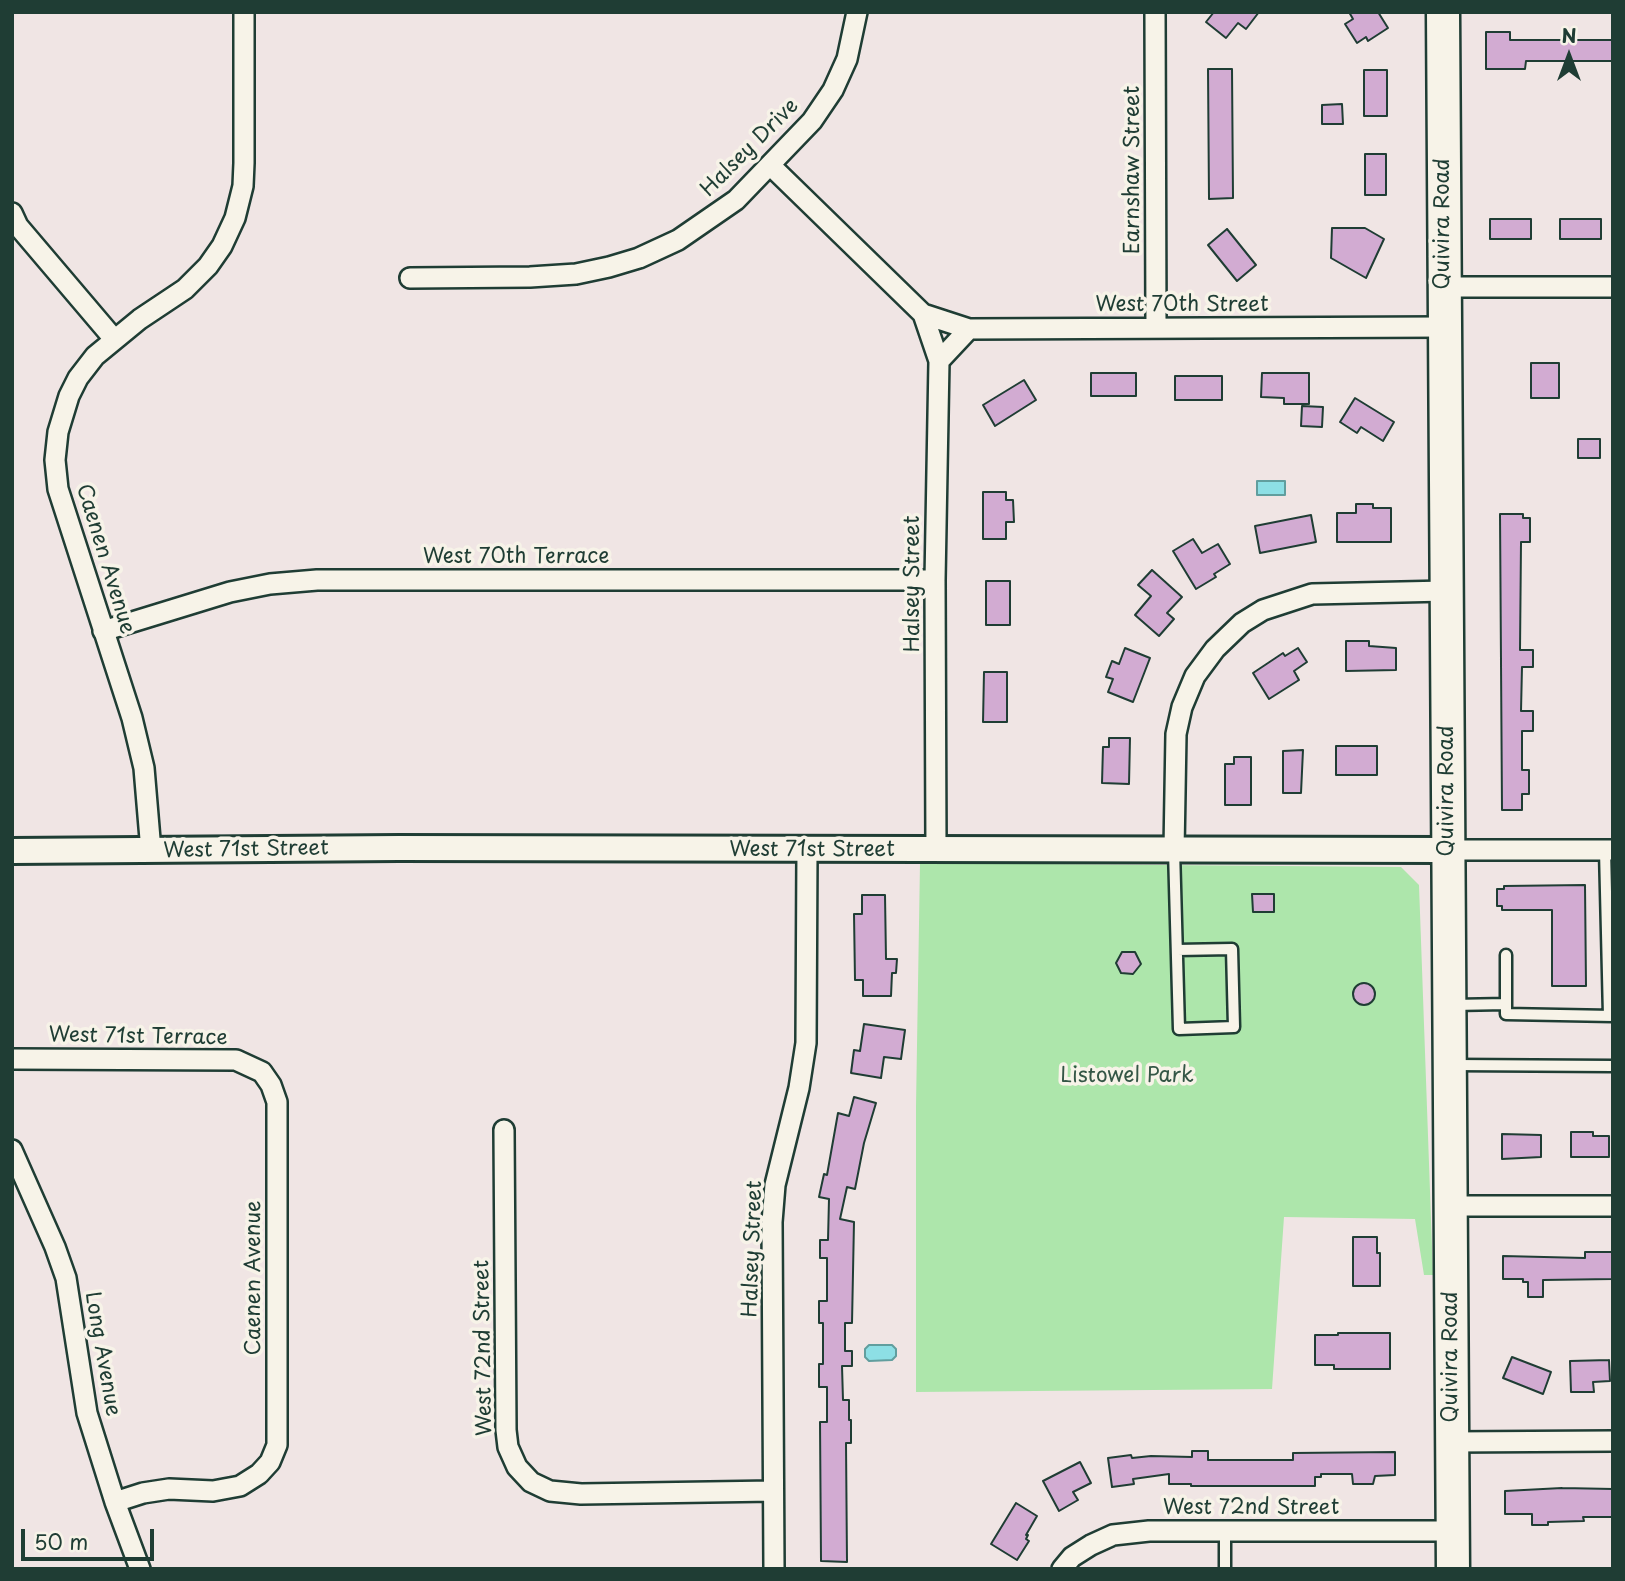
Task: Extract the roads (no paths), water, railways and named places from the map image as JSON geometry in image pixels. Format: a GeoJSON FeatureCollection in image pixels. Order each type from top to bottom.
{"type":"FeatureCollection","features":[{"type":"Feature","properties":{"kind":"main road","name":"Quivira Road"},"geometry":{"type":"LineString","coordinates":[[1443,12],[1453,1569]]}},
{"type":"Feature","properties":{"kind":"street","name":"Caenen Avenue"},"geometry":{"type":"LineString","coordinates":[[151,851],[144,768],[132,718],[58,489],[55,460],[58,432],[78,378],[94,356],[185,289],[208,266],[222,246],[235,218],[243,186],[244,12]]}},
{"type":"Feature","properties":{"kind":"street","name":"Halsey Drive"},"geometry":{"type":"LineString","coordinates":[[410,278],[576,274],[639,258],[678,240],[736,200],[812,121],[833,90],[847,59],[858,12]]}},
{"type":"Feature","properties":{"kind":"street","name":"Earnshaw Street"},"geometry":{"type":"LineString","coordinates":[[1156,12],[1156,328]]}},
{"type":"Feature","properties":{"kind":"street","name":"West 70th Street"},"geometry":{"type":"LineString","coordinates":[[770,165],[923,314],[969,329],[1443,327]]}},
{"type":"Feature","properties":{"kind":"street"},"geometry":{"type":"LineString","coordinates":[[12,213],[18,226],[114,339]]}},
{"type":"Feature","properties":{"kind":"street"},"geometry":{"type":"LineString","coordinates":[[1443,287],[1613,287]]}},
{"type":"Feature","properties":{"kind":"street","name":"West 70th Street"},"geometry":{"type":"LineString","coordinates":[[923,314],[939,361]]}},
{"type":"Feature","properties":{"kind":"street"},"geometry":{"type":"LineString","coordinates":[[939,361],[969,329]]}},
{"type":"Feature","properties":{"kind":"street","name":"Halsey Street"},"geometry":{"type":"LineString","coordinates":[[936,851],[935,580],[939,361]]}},
{"type":"Feature","properties":{"kind":"street","name":"West 70th Terrace"},"geometry":{"type":"LineString","coordinates":[[103,631],[230,592],[270,584],[317,580],[935,580]]}},
{"type":"Feature","properties":{"kind":"street"},"geometry":{"type":"LineString","coordinates":[[1174,850],[1175,734],[1182,707],[1195,676],[1215,649],[1242,623],[1263,610],[1312,594],[1446,591]]}},
{"type":"Feature","properties":{"kind":"street","name":"West 71st Street"},"geometry":{"type":"LineString","coordinates":[[12,851],[399,848],[936,851],[1609,850]]}},
{"type":"Feature","properties":{"kind":"street","name":"Halsey Street"},"geometry":{"type":"LineString","coordinates":[[774,1569],[772,1222],[775,1185],[799,1088],[806,1043],[807,850]]}},
{"type":"Feature","properties":{"kind":"street","name":"West 71st Terrace"},"geometry":{"type":"LineString","coordinates":[[12,1059],[236,1060],[262,1072]]}},
{"type":"Feature","properties":{"kind":"street","name":"Caenen Avenue"},"geometry":{"type":"LineString","coordinates":[[116,1502],[143,1493],[169,1489],[212,1491],[240,1486],[259,1474],[270,1462],[277,1445],[277,1102],[271,1085],[262,1072]]}},
{"type":"Feature","properties":{"kind":"street","name":"West 72nd Street"},"geometry":{"type":"LineString","coordinates":[[504,1130],[506,1430],[508,1447],[517,1467],[531,1482],[550,1491],[581,1494],[773,1491]]}},
{"type":"Feature","properties":{"kind":"street","name":"Long Avenue"},"geometry":{"type":"LineString","coordinates":[[12,1150],[66,1278],[87,1413],[140,1569]]}},
{"type":"Feature","properties":{"kind":"street"},"geometry":{"type":"LineString","coordinates":[[1451,1206],[1613,1206]]}},
{"type":"Feature","properties":{"kind":"street"},"geometry":{"type":"LineString","coordinates":[[1451,1442],[1613,1441]]}},
{"type":"Feature","properties":{"kind":"street","name":"West 72nd Street"},"geometry":{"type":"LineString","coordinates":[[1062,1569],[1072,1557],[1113,1535],[1149,1531],[1452,1531]]}},
{"type":"Feature","properties":{"kind":"lane"},"geometry":{"type":"LineString","coordinates":[[1174,850],[1179,1029],[1234,1027],[1232,949],[1177,950]]}},
{"type":"Feature","properties":{"kind":"lane"},"geometry":{"type":"LineString","coordinates":[[1506,955],[1506,1014],[1611,1016],[1609,850]]}},
{"type":"Feature","properties":{"kind":"lane"},"geometry":{"type":"LineString","coordinates":[[1449,1005],[1506,1003]]}},
{"type":"Feature","properties":{"kind":"lane"},"geometry":{"type":"LineString","coordinates":[[1450,1065],[1613,1066]]}},
{"type":"Feature","properties":{"kind":"lane"},"geometry":{"type":"LineString","coordinates":[[1225,1531],[1226,1569]]}},
{"type":"Feature","properties":{"kind":"water"},"geometry":{"type":"Polygon","coordinates":[[[1257,481],[1285,481],[1285,495],[1257,495],[1257,481]]]}},
{"type":"Feature","properties":{"kind":"water"},"geometry":{"type":"Polygon","coordinates":[[[869,1345],[892,1345],[896,1349],[896,1356],[892,1360],[869,1361],[865,1357],[865,1349],[869,1345]]]}},
{"type":"Feature","properties":{"kind":"park label","name":"Listowel Park"},"geometry":{"type":"Point","coordinates":[1127,1076]}}]}
